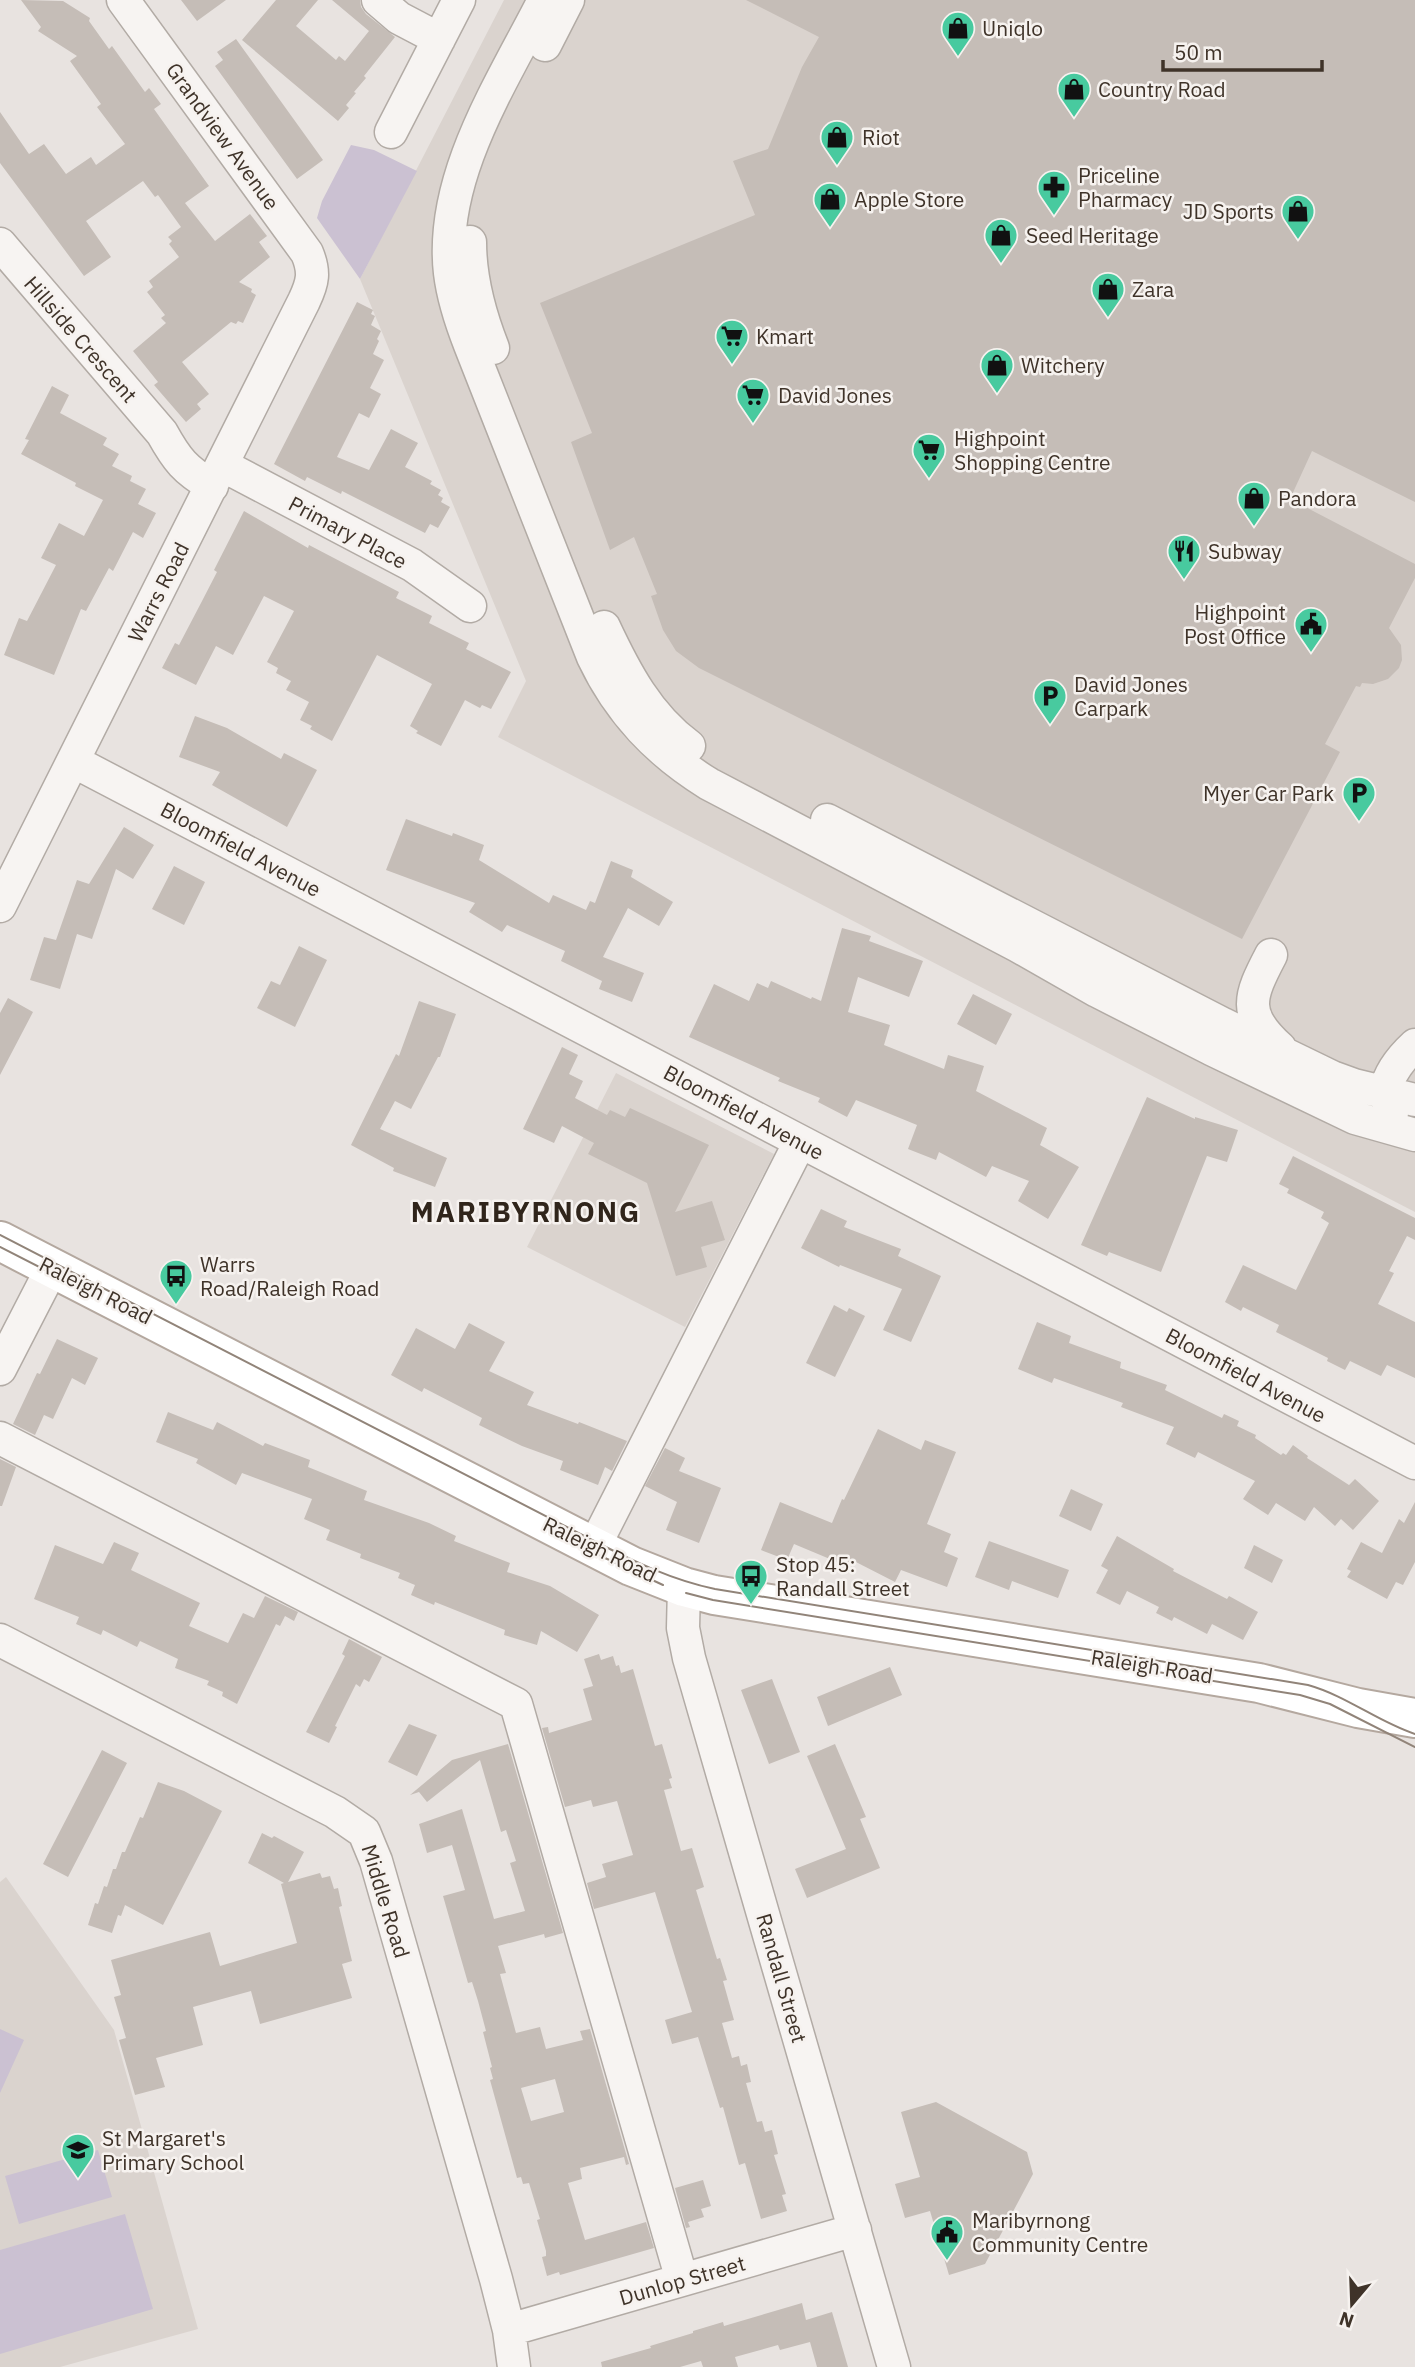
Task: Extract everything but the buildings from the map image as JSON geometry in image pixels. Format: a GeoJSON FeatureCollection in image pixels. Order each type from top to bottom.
{"type":"FeatureCollection","features":[{"type":"Feature","properties":{"kind":"main road","name":"Raleigh Road"},"geometry":{"type":"LineString","coordinates":[[0,1241],[594,1547],[656,1577],[684,1587],[714,1595],[1259,1683],[1358,1708],[1415,1718]]}},
{"type":"Feature","properties":{"kind":"main road","name":"Raleigh Road"},"geometry":{"type":"LineString","coordinates":[[1259,1683],[1415,1693]]}},
{"type":"Feature","properties":{"kind":"street","name":"Grandview Avenue"},"geometry":{"type":"LineString","coordinates":[[123,0],[307,253],[313,266],[313,277]]}},
{"type":"Feature","properties":{"kind":"street"},"geometry":{"type":"LineString","coordinates":[[378,0],[399,18],[439,39]]}},
{"type":"Feature","properties":{"kind":"street"},"geometry":{"type":"LineString","coordinates":[[391,132],[459,0]]}},
{"type":"Feature","properties":{"kind":"street"},"geometry":{"type":"LineString","coordinates":[[544,0],[476,135],[456,193],[449,246],[450,272],[458,313],[593,657],[620,705],[640,730],[684,768],[709,783],[812,825]]}},
{"type":"Feature","properties":{"kind":"street"},"geometry":{"type":"LineString","coordinates":[[568,0],[499,135],[477,191],[470,262],[484,324],[600,620],[621,665],[639,694],[679,738],[812,825],[1217,1036],[1355,1118],[1407,1133],[1400,1096],[1392,1074],[1402,1058],[1415,1045]]}},
{"type":"Feature","properties":{"kind":"street","name":"Hillside Crescent"},"geometry":{"type":"LineString","coordinates":[[0,244],[162,433],[182,465],[218,473]]}},
{"type":"Feature","properties":{"kind":"street","name":"Warrs Road"},"geometry":{"type":"LineString","coordinates":[[0,906],[304,301],[313,277]]}},
{"type":"Feature","properties":{"kind":"street","name":"Primary Place"},"geometry":{"type":"LineString","coordinates":[[218,473],[412,565],[470,606]]}},
{"type":"Feature","properties":{"kind":"street","name":"Bloomfield Avenue"},"geometry":{"type":"LineString","coordinates":[[73,761],[1415,1463]]}},
{"type":"Feature","properties":{"kind":"street"},"geometry":{"type":"LineString","coordinates":[[1217,1036],[1265,952],[1256,982],[1253,1010],[1260,1028],[1288,1055]]}},
{"type":"Feature","properties":{"kind":"street"},"geometry":{"type":"LineString","coordinates":[[1217,1036],[1288,1055],[1332,1077],[1400,1096]]}},
{"type":"Feature","properties":{"kind":"street"},"geometry":{"type":"LineString","coordinates":[[594,1547],[800,1142]]}},
{"type":"Feature","properties":{"kind":"street"},"geometry":{"type":"LineString","coordinates":[[0,1369],[52,1268]]}},
{"type":"Feature","properties":{"kind":"street"},"geometry":{"type":"LineString","coordinates":[[0,1438],[516,1704],[682,2280]]}},
{"type":"Feature","properties":{"kind":"street","name":"Randall Street"},"geometry":{"type":"LineString","coordinates":[[684,1587],[683,1628],[689,1658],[894,2367]]}},
{"type":"Feature","properties":{"kind":"street","name":"Middle Road"},"geometry":{"type":"LineString","coordinates":[[0,1640],[335,1812],[364,1832],[376,1861],[509,2330],[514,2367]]}},
{"type":"Feature","properties":{"kind":"street","name":"Dunlop Street"},"geometry":{"type":"LineString","coordinates":[[509,2330],[855,2230]]}},
{"type":"Feature","properties":{"kind":"shaded area","name":"Highpoint Shopping Centre"},"geometry":{"type":"Polygon","coordinates":[[[504,0],[1415,0],[1415,1212],[498,737],[526,681],[360,279],[504,0]]]}},
{"type":"Feature","properties":{"kind":"shaded area"},"geometry":{"type":"Polygon","coordinates":[[[351,145],[374,150],[417,171],[360,279],[317,218],[322,201],[351,145]]]}},
{"type":"Feature","properties":{"kind":"shaded area"},"geometry":{"type":"Polygon","coordinates":[[[616,1073],[774,1154],[685,1327],[527,1247],[616,1073]]]}},
{"type":"Feature","properties":{"kind":"shaded area","name":"St Margaret's Primary School"},"geometry":{"type":"Polygon","coordinates":[[[6,1877],[114,2030],[198,2329],[60,2367],[0,2367],[0,1882],[6,1877]]]}},
{"type":"Feature","properties":{"kind":"shaded area"},"geometry":{"type":"Polygon","coordinates":[[[0,2029],[24,2040],[0,2093],[0,2029]]]}},
{"type":"Feature","properties":{"kind":"shaded area"},"geometry":{"type":"Polygon","coordinates":[[[98,2150],[112,2197],[19,2224],[5,2176],[98,2150]]]}},
{"type":"Feature","properties":{"kind":"shaded area"},"geometry":{"type":"Polygon","coordinates":[[[125,2214],[153,2309],[0,2354],[0,2250],[125,2214]]]}},
{"type":"Feature","properties":{"kind":"tram line"},"geometry":{"type":"LineString","coordinates":[[0,1235],[596,1542],[669,1575],[715,1589],[1308,1685],[1415,1734]]}},
{"type":"Feature","properties":{"kind":"tram line"},"geometry":{"type":"LineString","coordinates":[[0,1247],[49,1272]]}},
{"type":"Feature","properties":{"kind":"tram line"},"geometry":{"type":"LineString","coordinates":[[590,1551],[663,1585]]}},
{"type":"Feature","properties":{"kind":"tram line"},"geometry":{"type":"LineString","coordinates":[[686,1593],[713,1600],[1300,1695],[1330,1704],[1415,1747]]}},
{"type":"Feature","properties":{"kind":"place","name":"Uniqlo"},"geometry":{"type":"Point","coordinates":[958,58]}},
{"type":"Feature","properties":{"kind":"place","name":"Country Road"},"geometry":{"type":"Point","coordinates":[1074,119]}},
{"type":"Feature","properties":{"kind":"place","name":"Riot"},"geometry":{"type":"Point","coordinates":[837,167]}},
{"type":"Feature","properties":{"kind":"place","name":"Priceline Pharmacy"},"geometry":{"type":"Point","coordinates":[1054,217]}},
{"type":"Feature","properties":{"kind":"place","name":"Apple Store"},"geometry":{"type":"Point","coordinates":[830,229]}},
{"type":"Feature","properties":{"kind":"place","name":"JD Sports"},"geometry":{"type":"Point","coordinates":[1298,241]}},
{"type":"Feature","properties":{"kind":"place","name":"Seed Heritage"},"geometry":{"type":"Point","coordinates":[1001,265]}},
{"type":"Feature","properties":{"kind":"place","name":"Zara"},"geometry":{"type":"Point","coordinates":[1108,319]}},
{"type":"Feature","properties":{"kind":"place","name":"Kmart"},"geometry":{"type":"Point","coordinates":[732,366]}},
{"type":"Feature","properties":{"kind":"place","name":"Witchery"},"geometry":{"type":"Point","coordinates":[997,395]}},
{"type":"Feature","properties":{"kind":"place","name":"David Jones"},"geometry":{"type":"Point","coordinates":[753,425]}},
{"type":"Feature","properties":{"kind":"place","name":"Highpoint Shopping Centre"},"geometry":{"type":"Point","coordinates":[929,480]}},
{"type":"Feature","properties":{"kind":"place","name":"Pandora"},"geometry":{"type":"Point","coordinates":[1254,528]}},
{"type":"Feature","properties":{"kind":"place","name":"Subway"},"geometry":{"type":"Point","coordinates":[1184,581]}},
{"type":"Feature","properties":{"kind":"place","name":"Highpoint Post Office"},"geometry":{"type":"Point","coordinates":[1311,654]}},
{"type":"Feature","properties":{"kind":"place","name":"David Jones Carpark"},"geometry":{"type":"Point","coordinates":[1050,726]}},
{"type":"Feature","properties":{"kind":"place","name":"Myer Car Park"},"geometry":{"type":"Point","coordinates":[1359,823]}},
{"type":"Feature","properties":{"kind":"place","name":"Warrs Road/Raleigh Road"},"geometry":{"type":"Point","coordinates":[176,1306]}},
{"type":"Feature","properties":{"kind":"place","name":"Stop 45: Randall Street"},"geometry":{"type":"Point","coordinates":[751,1606]}},
{"type":"Feature","properties":{"kind":"place","name":"St Margaret's Primary School"},"geometry":{"type":"Point","coordinates":[78,2180]}},
{"type":"Feature","properties":{"kind":"place","name":"Maribyrnong Community Centre"},"geometry":{"type":"Point","coordinates":[947,2262]}},
{"type":"Feature","properties":{"kind":"district","name":"MARIBYRNONG"},"geometry":{"type":"Point","coordinates":[526,1211]}}]}
